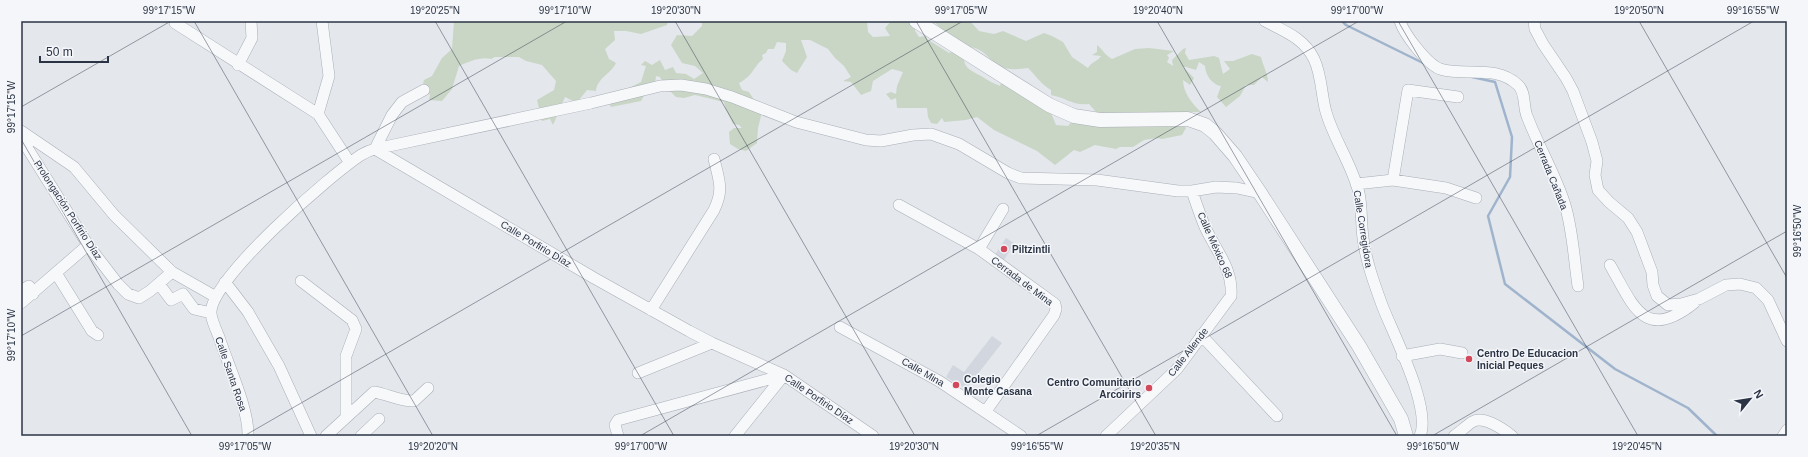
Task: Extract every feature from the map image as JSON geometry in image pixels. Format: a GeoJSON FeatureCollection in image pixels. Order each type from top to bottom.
{"type":"FeatureCollection","features":[{"type":"Feature","properties":{"kind":"street"},"geometry":{"type":"LineString","coordinates":[[238,65],[252,38],[251,21]]}},
{"type":"Feature","properties":{"kind":"street"},"geometry":{"type":"LineString","coordinates":[[916,21],[1044,101],[1074,116],[1100,120],[1188,119],[1204,125],[1215,133],[1234,156],[1260,193],[1359,346],[1401,419],[1406,436]]}},
{"type":"Feature","properties":{"kind":"street","name":"Calle Corregidora"},"geometry":{"type":"LineString","coordinates":[[1265,21],[1288,32],[1305,44],[1314,58],[1320,76],[1326,112],[1359,194],[1362,237],[1370,274],[1402,356],[1416,387],[1421,408],[1422,432],[1420,436]]}},
{"type":"Feature","properties":{"kind":"street","name":"Cerrada Cañada"},"geometry":{"type":"LineString","coordinates":[[1400,21],[1402,29],[1416,49],[1439,69],[1503,75],[1518,85],[1522,90],[1527,116],[1565,205],[1578,286]]}},
{"type":"Feature","properties":{"kind":"street"},"geometry":{"type":"LineString","coordinates":[[1534,21],[1535,30],[1573,91],[1592,142],[1597,161],[1595,175],[1598,190],[1609,202],[1628,218],[1637,232],[1652,272],[1653,285],[1657,296],[1668,305],[1682,304],[1699,299]]}},
{"type":"Feature","properties":{"kind":"street"},"geometry":{"type":"LineString","coordinates":[[175,22],[238,65],[318,114],[350,163]]}},
{"type":"Feature","properties":{"kind":"street"},"geometry":{"type":"LineString","coordinates":[[318,114],[329,76],[319,23]]}},
{"type":"Feature","properties":{"kind":"street"},"geometry":{"type":"LineString","coordinates":[[158,284],[171,300],[183,294],[194,308],[211,313],[216,296],[225,282],[264,238],[310,196],[350,163],[363,153],[375,148],[591,103],[660,86],[681,85],[719,93],[796,122],[866,140],[881,141],[913,134],[931,134],[958,144],[1008,173],[1021,178],[1097,180],[1192,191],[1216,186],[1237,188],[1260,193]]}},
{"type":"Feature","properties":{"kind":"street"},"geometry":{"type":"LineString","coordinates":[[375,148],[387,124],[402,102],[424,90]]}},
{"type":"Feature","properties":{"kind":"street"},"geometry":{"type":"LineString","coordinates":[[1393,180],[1408,90],[1458,97]]}},
{"type":"Feature","properties":{"kind":"street","name":"Prolongación Porfirio Díaz"},"geometry":{"type":"LineString","coordinates":[[21,131],[74,167],[114,215],[172,272],[216,296]]}},
{"type":"Feature","properties":{"kind":"street","name":"Prolongación Porfirio Díaz"},"geometry":{"type":"LineString","coordinates":[[21,138],[88,245],[118,284],[128,294],[139,298],[172,272]]}},
{"type":"Feature","properties":{"kind":"street","name":"Calle Porfirio Díaz"},"geometry":{"type":"LineString","coordinates":[[375,148],[651,310],[712,344],[784,375],[873,436]]}},
{"type":"Feature","properties":{"kind":"street"},"geometry":{"type":"LineString","coordinates":[[651,310],[714,210],[719,199],[721,189],[714,159]]}},
{"type":"Feature","properties":{"kind":"street"},"geometry":{"type":"LineString","coordinates":[[1356,184],[1393,180],[1446,188],[1476,198]]}},
{"type":"Feature","properties":{"kind":"street","name":"Calle México 68"},"geometry":{"type":"LineString","coordinates":[[1192,191],[1206,229],[1228,272],[1232,284],[1231,296]]}},
{"type":"Feature","properties":{"kind":"street","name":"Cerrada de Mina"},"geometry":{"type":"LineString","coordinates":[[899,205],[979,249],[1052,301],[1056,309],[1054,315],[986,411]]}},
{"type":"Feature","properties":{"kind":"street"},"geometry":{"type":"LineString","coordinates":[[979,249],[1003,209]]}},
{"type":"Feature","properties":{"kind":"street"},"geometry":{"type":"LineString","coordinates":[[21,302],[33,294],[88,245]]}},
{"type":"Feature","properties":{"kind":"street"},"geometry":{"type":"LineString","coordinates":[[1610,265],[1633,306],[1642,316],[1660,321],[1680,314],[1699,299],[1726,285],[1740,284],[1756,288],[1768,300],[1787,341]]}},
{"type":"Feature","properties":{"kind":"street"},"geometry":{"type":"LineString","coordinates":[[56,273],[92,331],[98,334]]}},
{"type":"Feature","properties":{"kind":"street"},"geometry":{"type":"LineString","coordinates":[[300,281],[352,320],[356,330],[346,356],[346,417]]}},
{"type":"Feature","properties":{"kind":"street"},"geometry":{"type":"LineString","coordinates":[[225,282],[248,312],[279,366],[311,436]]}},
{"type":"Feature","properties":{"kind":"street"},"geometry":{"type":"LineString","coordinates":[[21,289],[22,290],[29,286],[33,294]]}},
{"type":"Feature","properties":{"kind":"street","name":"Calle Allende"},"geometry":{"type":"LineString","coordinates":[[1106,436],[1177,369],[1231,296]]}},
{"type":"Feature","properties":{"kind":"street","name":"Calle Santa Rosa"},"geometry":{"type":"LineString","coordinates":[[211,313],[244,411],[248,436]]}},
{"type":"Feature","properties":{"kind":"street","name":"Calle Mina"},"geometry":{"type":"LineString","coordinates":[[840,328],[939,381],[986,411],[1021,436]]}},
{"type":"Feature","properties":{"kind":"street"},"geometry":{"type":"LineString","coordinates":[[1201,335],[1277,416]]}},
{"type":"Feature","properties":{"kind":"street"},"geometry":{"type":"LineString","coordinates":[[638,373],[712,344]]}},
{"type":"Feature","properties":{"kind":"street"},"geometry":{"type":"LineString","coordinates":[[1402,356],[1440,349],[1462,353]]}},
{"type":"Feature","properties":{"kind":"street"},"geometry":{"type":"LineString","coordinates":[[618,436],[615,425],[618,420],[784,375]]}},
{"type":"Feature","properties":{"kind":"street"},"geometry":{"type":"LineString","coordinates":[[735,436],[784,375]]}},
{"type":"Feature","properties":{"kind":"street"},"geometry":{"type":"LineString","coordinates":[[326,436],[374,392],[387,394],[409,402],[414,401],[428,388]]}},
{"type":"Feature","properties":{"kind":"street"},"geometry":{"type":"LineString","coordinates":[[361,436],[380,419]]}},
{"type":"Feature","properties":{"kind":"street"},"geometry":{"type":"LineString","coordinates":[[1454,436],[1473,421],[1480,420],[1504,430],[1512,436]]}},
{"type":"Feature","properties":{"kind":"street"},"geometry":{"type":"LineString","coordinates":[[1783,436],[1787,430]]}},
{"type":"Feature","properties":{"kind":"shaded area","name":"Piltzintli"},"geometry":{"type":"Polygon","coordinates":[[[1006,238],[1014,243],[1003,262],[994,256],[1006,238]]]}},
{"type":"Feature","properties":{"kind":"shaded area"},"geometry":{"type":"Polygon","coordinates":[[[992,336],[1002,343],[966,389],[946,377],[953,365],[964,372],[992,336]]]}},
{"type":"Feature","properties":{"kind":"green space"},"geometry":{"type":"Polygon","coordinates":[[[454,21],[668,21],[667,25],[641,34],[626,31],[614,31],[615,40],[605,49],[609,59],[616,63],[614,67],[601,79],[596,91],[587,90],[579,100],[573,101],[565,97],[553,125],[550,119],[542,121],[537,100],[554,90],[556,81],[542,65],[526,61],[519,57],[479,59],[459,66],[452,89],[442,101],[429,100],[430,95],[423,84],[424,80],[432,76],[442,58],[452,49],[454,21]]]}},
{"type":"Feature","properties":{"kind":"green space"},"geometry":{"type":"Polygon","coordinates":[[[702,21],[867,21],[868,32],[873,37],[890,36],[885,28],[891,21],[909,21],[916,27],[915,31],[919,37],[926,36],[927,39],[949,53],[958,50],[963,53],[966,65],[973,72],[1000,86],[1002,79],[1044,96],[1056,125],[1068,126],[1075,118],[1097,113],[1089,104],[1074,103],[1051,95],[1051,90],[1028,68],[1006,69],[996,64],[983,52],[976,48],[971,47],[968,49],[933,21],[970,21],[979,31],[994,34],[1003,31],[1026,41],[1044,33],[1063,42],[1072,57],[1088,68],[1101,56],[1092,55],[1097,52],[1097,45],[1112,59],[1135,49],[1149,48],[1174,51],[1167,55],[1169,58],[1167,62],[1173,66],[1172,60],[1186,48],[1185,53],[1189,60],[1214,56],[1219,58],[1223,74],[1230,69],[1224,61],[1233,61],[1252,54],[1261,57],[1268,82],[1262,77],[1254,85],[1246,85],[1240,96],[1226,107],[1217,97],[1221,86],[1215,84],[1210,79],[1206,72],[1205,66],[1199,62],[1196,70],[1183,67],[1194,78],[1190,85],[1183,80],[1186,93],[1191,102],[1201,112],[1188,112],[1176,119],[1186,128],[1182,135],[1162,139],[1157,138],[1144,140],[1133,147],[1120,147],[1116,149],[1095,145],[1080,152],[1074,150],[1055,165],[1037,151],[994,130],[977,117],[966,120],[944,122],[942,118],[937,124],[931,123],[928,117],[927,108],[897,108],[896,98],[891,100],[886,94],[891,92],[896,94],[897,86],[903,72],[892,69],[873,81],[871,91],[861,95],[851,82],[843,81],[851,77],[844,66],[828,49],[810,40],[801,40],[807,57],[797,73],[791,70],[782,61],[786,51],[786,43],[777,42],[774,49],[768,49],[766,53],[762,55],[763,59],[744,80],[739,83],[742,90],[749,92],[762,112],[758,128],[757,143],[746,151],[738,149],[730,144],[729,132],[734,128],[742,128],[739,125],[733,124],[724,102],[695,95],[684,98],[676,97],[671,92],[667,91],[660,77],[656,76],[655,85],[647,91],[641,101],[611,107],[609,102],[617,94],[641,82],[646,66],[641,65],[645,61],[652,65],[660,60],[665,70],[673,67],[676,73],[686,74],[694,79],[703,73],[695,66],[682,63],[671,45],[677,35],[692,36],[702,26],[702,21]]]}},
{"type":"Feature","properties":{"kind":"waterway"},"geometry":{"type":"LineString","coordinates":[[1342,21],[1346,25],[1425,64]]}},
{"type":"Feature","properties":{"kind":"waterway"},"geometry":{"type":"LineString","coordinates":[[1472,77],[1495,82],[1512,137],[1510,177],[1488,216],[1505,284],[1615,369],[1688,408],[1717,436]]}},
{"type":"Feature","properties":{"kind":"place","name":"Piltzintli"},"geometry":{"type":"Point","coordinates":[1004,249]}},
{"type":"Feature","properties":{"kind":"place","name":"Centro De Educacion Inicial Peques"},"geometry":{"type":"Point","coordinates":[1469,359]}},
{"type":"Feature","properties":{"kind":"place","name":"Colegio Monte Casana"},"geometry":{"type":"Point","coordinates":[956,385]}},
{"type":"Feature","properties":{"kind":"place","name":"Centro Comunitario Arcoirirs"},"geometry":{"type":"Point","coordinates":[1149,388]}}]}
